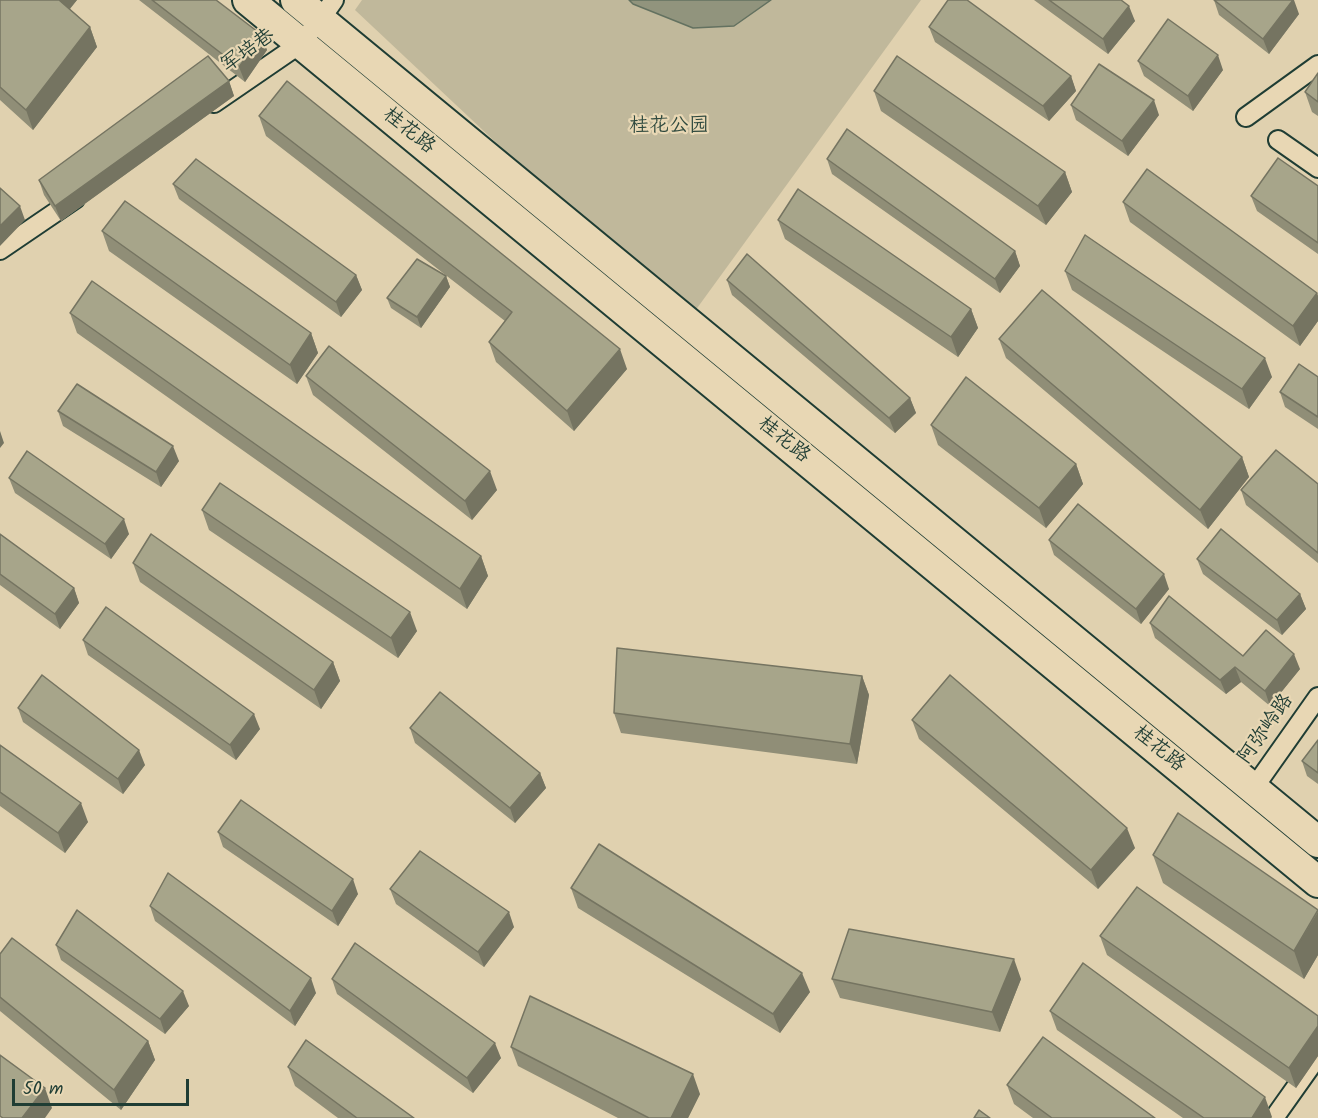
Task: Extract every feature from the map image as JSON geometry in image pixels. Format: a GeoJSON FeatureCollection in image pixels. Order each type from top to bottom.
{"type":"FeatureCollection","features":[{"type":"Feature","properties":{"kind":"main road","name":"桂花路"},"geometry":{"type":"LineString","coordinates":[[248,0],[1318,882]]}},
{"type":"Feature","properties":{"kind":"main road","name":"桂花路"},"geometry":{"type":"LineString","coordinates":[[296,0],[327,10],[1318,842]]}},
{"type":"Feature","properties":{"kind":"street","name":"军培巷"},"geometry":{"type":"LineString","coordinates":[[197,115],[300,44],[327,10]]}},
{"type":"Feature","properties":{"kind":"street"},"geometry":{"type":"LineString","coordinates":[[1246,117],[1318,65]]}},
{"type":"Feature","properties":{"kind":"street"},"geometry":{"type":"LineString","coordinates":[[1278,140],[1318,168]]}},
{"type":"Feature","properties":{"kind":"street"},"geometry":{"type":"LineString","coordinates":[[0,250],[92,186]]}},
{"type":"Feature","properties":{"kind":"street","name":"阿弥岭路"},"geometry":{"type":"LineString","coordinates":[[1253,789],[1318,698]]}},
{"type":"Feature","properties":{"kind":"street"},"geometry":{"type":"LineString","coordinates":[[1274,1118],[1318,1056]]}},
{"type":"Feature","properties":{"kind":"green space","name":"桂花公园"},"geometry":{"type":"Polygon","coordinates":[[[362,0],[921,0],[687,322],[355,10],[362,0]]]}},
{"type":"Feature","properties":{"kind":"shaded area"},"geometry":{"type":"Polygon","coordinates":[[[629,0],[771,0],[734,26],[693,28],[633,4],[629,0]]]}},
{"type":"Feature","properties":{"kind":"building"},"geometry":{"type":"Polygon","coordinates":[[[0,0],[59,0],[90,27],[26,110],[0,87],[0,0]]]}},
{"type":"Feature","properties":{"kind":"building"},"geometry":{"type":"Polygon","coordinates":[[[152,0],[216,0],[262,35],[239,67],[152,0]]]}},
{"type":"Feature","properties":{"kind":"building"},"geometry":{"type":"Polygon","coordinates":[[[948,0],[967,0],[1071,76],[1043,106],[929,27],[948,0]]]}},
{"type":"Feature","properties":{"kind":"building"},"geometry":{"type":"Polygon","coordinates":[[[1049,0],[1121,0],[1129,6],[1103,39],[1049,0]]]}},
{"type":"Feature","properties":{"kind":"building"},"geometry":{"type":"Polygon","coordinates":[[[1214,0],[1293,0],[1263,39],[1214,0]]]}},
{"type":"Feature","properties":{"kind":"building"},"geometry":{"type":"Polygon","coordinates":[[[1168,19],[1218,55],[1188,96],[1138,61],[1168,19]]]}},
{"type":"Feature","properties":{"kind":"building"},"geometry":{"type":"Polygon","coordinates":[[[208,56],[229,81],[55,206],[39,180],[208,56]]]}},
{"type":"Feature","properties":{"kind":"building"},"geometry":{"type":"Polygon","coordinates":[[[897,56],[1065,172],[1038,206],[874,91],[897,56]]]}},
{"type":"Feature","properties":{"kind":"building"},"geometry":{"type":"Polygon","coordinates":[[[1099,64],[1154,100],[1122,141],[1071,105],[1099,64]]]}},
{"type":"Feature","properties":{"kind":"building"},"geometry":{"type":"Polygon","coordinates":[[[1318,73],[1318,102],[1305,92],[1318,73]]]}},
{"type":"Feature","properties":{"kind":"building"},"geometry":{"type":"Polygon","coordinates":[[[287,81],[620,349],[567,411],[489,342],[512,312],[259,116],[287,81]]]}},
{"type":"Feature","properties":{"kind":"building"},"geometry":{"type":"Polygon","coordinates":[[[847,129],[1015,251],[995,279],[827,159],[847,129]]]}},
{"type":"Feature","properties":{"kind":"building"},"geometry":{"type":"Polygon","coordinates":[[[1278,158],[1318,186],[1318,243],[1251,196],[1278,158]]]}},
{"type":"Feature","properties":{"kind":"building"},"geometry":{"type":"Polygon","coordinates":[[[196,159],[356,275],[336,302],[173,184],[196,159]]]}},
{"type":"Feature","properties":{"kind":"building"},"geometry":{"type":"Polygon","coordinates":[[[1147,169],[1317,293],[1293,326],[1123,202],[1147,169]]]}},
{"type":"Feature","properties":{"kind":"building"},"geometry":{"type":"Polygon","coordinates":[[[0,188],[20,206],[0,226],[0,188]]]}},
{"type":"Feature","properties":{"kind":"building"},"geometry":{"type":"Polygon","coordinates":[[[798,189],[971,309],[951,337],[778,220],[798,189]]]}},
{"type":"Feature","properties":{"kind":"building"},"geometry":{"type":"Polygon","coordinates":[[[125,201],[311,333],[290,365],[102,231],[125,201]]]}},
{"type":"Feature","properties":{"kind":"building"},"geometry":{"type":"Polygon","coordinates":[[[1085,235],[1265,358],[1242,389],[1065,271],[1085,235]]]}},
{"type":"Feature","properties":{"kind":"building"},"geometry":{"type":"Polygon","coordinates":[[[747,254],[910,398],[889,418],[727,280],[747,254]]]}},
{"type":"Feature","properties":{"kind":"building"},"geometry":{"type":"Polygon","coordinates":[[[417,259],[446,276],[417,317],[387,298],[417,259]]]}},
{"type":"Feature","properties":{"kind":"building"},"geometry":{"type":"Polygon","coordinates":[[[92,281],[481,556],[460,589],[70,313],[92,281]]]}},
{"type":"Feature","properties":{"kind":"building"},"geometry":{"type":"Polygon","coordinates":[[[1042,290],[1242,457],[1200,510],[999,339],[1042,290]]]}},
{"type":"Feature","properties":{"kind":"building"},"geometry":{"type":"Polygon","coordinates":[[[329,346],[490,471],[465,501],[306,376],[329,346]]]}},
{"type":"Feature","properties":{"kind":"building"},"geometry":{"type":"Polygon","coordinates":[[[1299,364],[1318,377],[1318,417],[1280,392],[1299,364]]]}},
{"type":"Feature","properties":{"kind":"building"},"geometry":{"type":"Polygon","coordinates":[[[966,377],[1076,464],[1039,508],[931,425],[966,377]]]}},
{"type":"Feature","properties":{"kind":"building"},"geometry":{"type":"Polygon","coordinates":[[[77,384],[173,446],[156,472],[58,411],[77,384]]]}},
{"type":"Feature","properties":{"kind":"building"},"geometry":{"type":"Polygon","coordinates":[[[1276,450],[1318,484],[1318,553],[1241,490],[1276,450]]]}},
{"type":"Feature","properties":{"kind":"building"},"geometry":{"type":"Polygon","coordinates":[[[27,451],[124,519],[105,544],[9,478],[27,451]]]}},
{"type":"Feature","properties":{"kind":"building"},"geometry":{"type":"Polygon","coordinates":[[[220,483],[410,612],[391,638],[202,510],[220,483]]]}},
{"type":"Feature","properties":{"kind":"building"},"geometry":{"type":"Polygon","coordinates":[[[1078,504],[1164,574],[1136,609],[1049,540],[1078,504]]]}},
{"type":"Feature","properties":{"kind":"building"},"geometry":{"type":"Polygon","coordinates":[[[1221,529],[1300,594],[1277,620],[1197,559],[1221,529]]]}},
{"type":"Feature","properties":{"kind":"building"},"geometry":{"type":"Polygon","coordinates":[[[0,534],[74,588],[55,614],[0,574],[0,534]]]}},
{"type":"Feature","properties":{"kind":"building"},"geometry":{"type":"Polygon","coordinates":[[[151,534],[333,662],[314,690],[133,563],[151,534]]]}},
{"type":"Feature","properties":{"kind":"building"},"geometry":{"type":"Polygon","coordinates":[[[1169,596],[1243,656],[1266,630],[1294,654],[1265,691],[1235,667],[1220,680],[1150,623],[1169,596]]]}},
{"type":"Feature","properties":{"kind":"building"},"geometry":{"type":"Polygon","coordinates":[[[106,607],[254,714],[230,745],[83,640],[106,607]]]}},
{"type":"Feature","properties":{"kind":"building"},"geometry":{"type":"Polygon","coordinates":[[[617,648],[862,676],[850,744],[614,713],[617,648]]]}},
{"type":"Feature","properties":{"kind":"building"},"geometry":{"type":"Polygon","coordinates":[[[42,675],[139,750],[118,779],[18,708],[42,675]]]}},
{"type":"Feature","properties":{"kind":"building"},"geometry":{"type":"Polygon","coordinates":[[[950,675],[1127,828],[1091,870],[912,720],[950,675]]]}},
{"type":"Feature","properties":{"kind":"building"},"geometry":{"type":"Polygon","coordinates":[[[440,692],[540,773],[510,808],[410,728],[440,692]]]}},
{"type":"Feature","properties":{"kind":"building"},"geometry":{"type":"Polygon","coordinates":[[[1318,740],[1318,773],[1302,761],[1318,740]]]}},
{"type":"Feature","properties":{"kind":"building"},"geometry":{"type":"Polygon","coordinates":[[[0,745],[81,803],[58,833],[0,792],[0,745]]]}},
{"type":"Feature","properties":{"kind":"building"},"geometry":{"type":"Polygon","coordinates":[[[241,800],[353,879],[332,911],[218,832],[241,800]]]}},
{"type":"Feature","properties":{"kind":"building"},"geometry":{"type":"Polygon","coordinates":[[[1178,813],[1318,910],[1294,951],[1153,855],[1178,813]]]}},
{"type":"Feature","properties":{"kind":"building"},"geometry":{"type":"Polygon","coordinates":[[[599,844],[802,973],[773,1014],[571,888],[599,844]]]}},
{"type":"Feature","properties":{"kind":"building"},"geometry":{"type":"Polygon","coordinates":[[[420,851],[509,912],[478,952],[390,889],[420,851]]]}},
{"type":"Feature","properties":{"kind":"building"},"geometry":{"type":"Polygon","coordinates":[[[168,873],[311,978],[290,1011],[150,906],[168,873]]]}},
{"type":"Feature","properties":{"kind":"building"},"geometry":{"type":"Polygon","coordinates":[[[1137,887],[1318,1016],[1318,1026],[1289,1068],[1100,936],[1137,887]]]}},
{"type":"Feature","properties":{"kind":"building"},"geometry":{"type":"Polygon","coordinates":[[[77,910],[183,991],[160,1019],[56,945],[77,910]]]}},
{"type":"Feature","properties":{"kind":"building"},"geometry":{"type":"Polygon","coordinates":[[[849,929],[1014,959],[992,1012],[832,979],[849,929]]]}},
{"type":"Feature","properties":{"kind":"building"},"geometry":{"type":"Polygon","coordinates":[[[12,938],[148,1041],[114,1090],[0,997],[0,954],[12,938]]]}},
{"type":"Feature","properties":{"kind":"building"},"geometry":{"type":"Polygon","coordinates":[[[355,943],[495,1043],[467,1078],[332,979],[355,943]]]}},
{"type":"Feature","properties":{"kind":"building"},"geometry":{"type":"Polygon","coordinates":[[[1083,963],[1265,1097],[1252,1118],[1204,1118],[1050,1011],[1083,963]]]}},
{"type":"Feature","properties":{"kind":"building"},"geometry":{"type":"Polygon","coordinates":[[[530,996],[693,1074],[671,1118],[649,1118],[511,1047],[530,996]]]}},
{"type":"Feature","properties":{"kind":"building"},"geometry":{"type":"Polygon","coordinates":[[[1043,1037],[1155,1118],[1052,1118],[1007,1085],[1043,1037]]]}},
{"type":"Feature","properties":{"kind":"building"},"geometry":{"type":"Polygon","coordinates":[[[306,1040],[414,1118],[357,1118],[288,1067],[306,1040]]]}},
{"type":"Feature","properties":{"kind":"building"},"geometry":{"type":"Polygon","coordinates":[[[0,1055],[45,1088],[22,1118],[0,1116],[0,1055]]]}},
{"type":"Feature","properties":{"kind":"building"},"geometry":{"type":"Polygon","coordinates":[[[979,1110],[990,1118],[974,1118],[979,1110]]]}}]}
